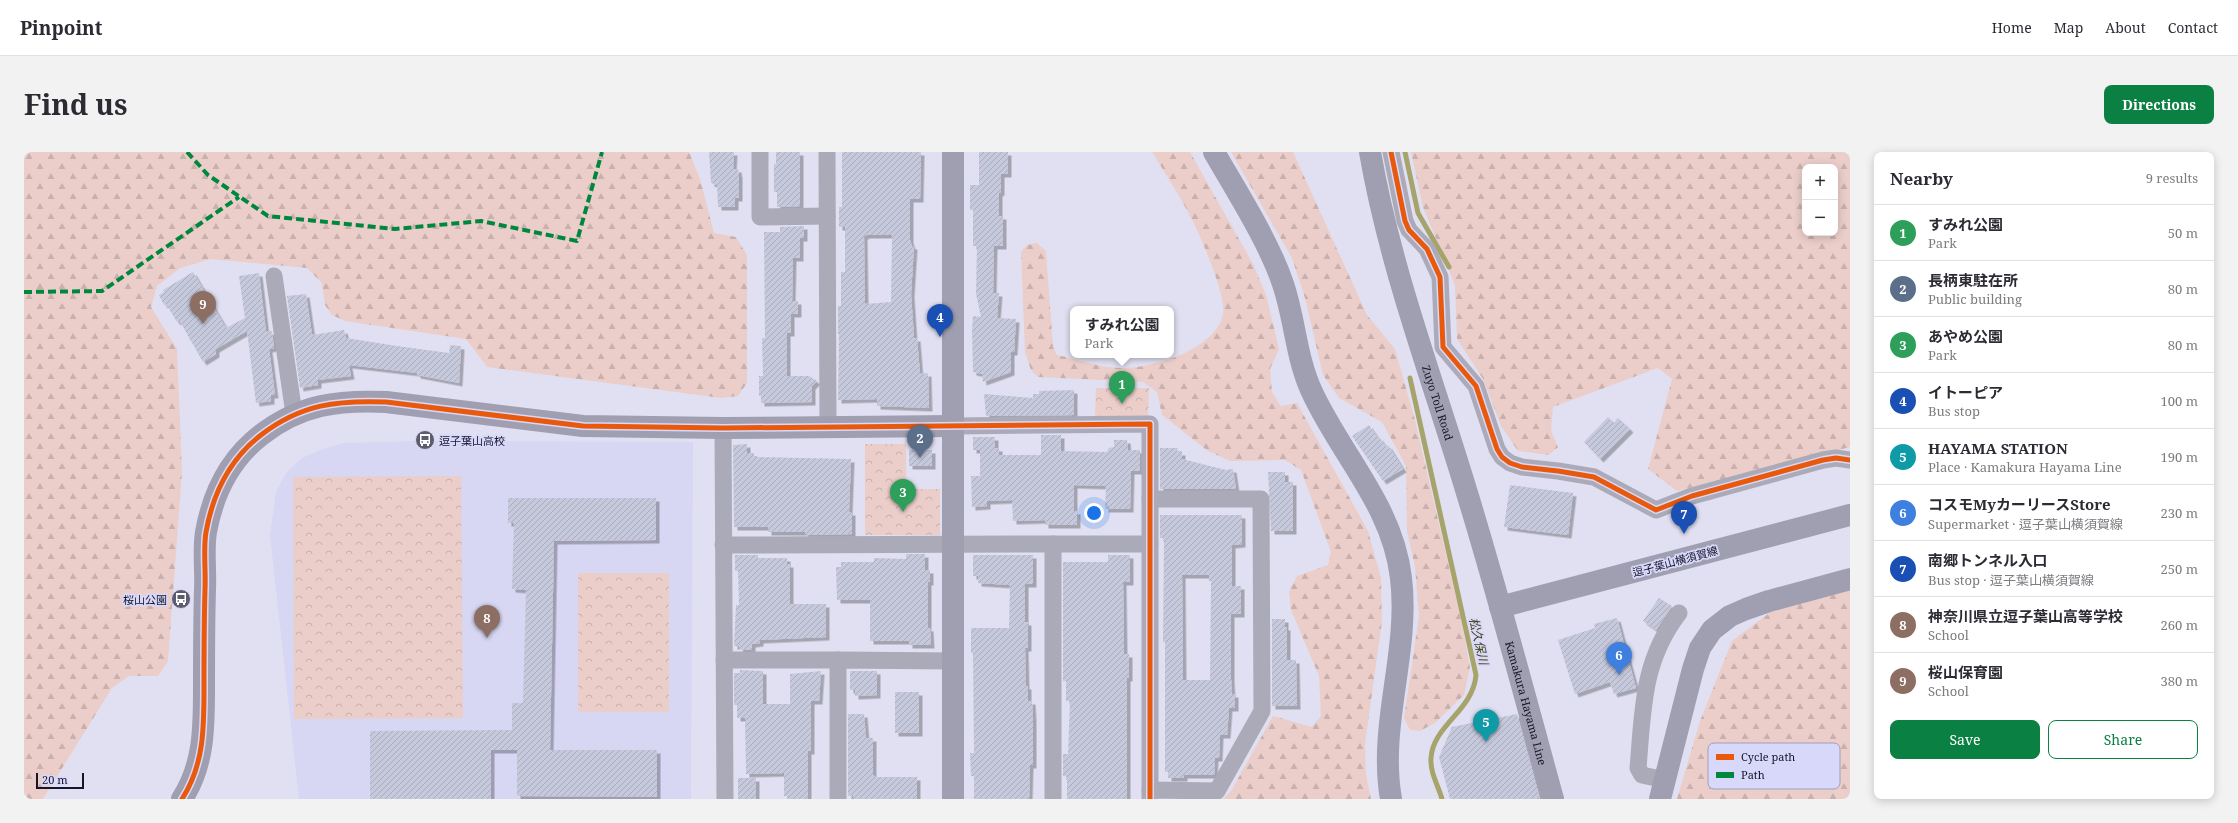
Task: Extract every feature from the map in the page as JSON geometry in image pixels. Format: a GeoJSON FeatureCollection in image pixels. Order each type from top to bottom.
{"type":"FeatureCollection","features":[{"type":"Feature","properties":{"kind":"street"},"geometry":{"type":"LineString","coordinates":[[760,152],[760,217],[827,216]]}},
{"type":"Feature","properties":{"kind":"street"},"geometry":{"type":"LineString","coordinates":[[827,152],[828,427]]}},
{"type":"Feature","properties":{"kind":"street"},"geometry":{"type":"LineString","coordinates":[[953,152],[953,799]]}},
{"type":"Feature","properties":{"kind":"street"},"geometry":{"type":"LineString","coordinates":[[1214,152],[1279,273],[1311,391],[1337,437],[1372,492],[1385,517],[1396,551],[1404,604],[1402,640],[1387,743],[1387,767],[1391,799]]}},
{"type":"Feature","properties":{"kind":"street","name":"Zuyo Toll Road"},"geometry":{"type":"LineString","coordinates":[[1359,152],[1378,198]]}},
{"type":"Feature","properties":{"kind":"street","name":"Zuyo Toll Road"},"geometry":{"type":"LineString","coordinates":[[1370,152],[1378,198],[1416,331],[1500,607]]}},
{"type":"Feature","properties":{"kind":"street"},"geometry":{"type":"LineString","coordinates":[[1391,152],[1405,221],[1409,230],[1427,249],[1440,277],[1443,347],[1476,386],[1497,449],[1510,463],[1522,467],[1558,470],[1594,477],[1656,510],[1692,496],[1822,460],[1836,458],[1850,460]]}},
{"type":"Feature","properties":{"kind":"street"},"geometry":{"type":"LineString","coordinates":[[274,276],[294,414]]}},
{"type":"Feature","properties":{"kind":"street"},"geometry":{"type":"LineString","coordinates":[[182,799],[196,771],[203,738],[206,532],[217,494],[225,474],[253,441],[294,414],[313,407],[357,401],[386,402],[584,426],[722,428],[1150,424],[1150,499],[1150,544],[1150,795],[1217,791],[1262,711],[1261,498],[1150,499]]}},
{"type":"Feature","properties":{"kind":"street"},"geometry":{"type":"LineString","coordinates":[[722,428],[725,799]]}},
{"type":"Feature","properties":{"kind":"street","name":"逗子葉山横須賀線"},"geometry":{"type":"LineString","coordinates":[[1500,607],[1850,515]]}},
{"type":"Feature","properties":{"kind":"street"},"geometry":{"type":"LineString","coordinates":[[1053,544],[1053,799]]}},
{"type":"Feature","properties":{"kind":"street"},"geometry":{"type":"LineString","coordinates":[[723,545],[1150,544]]}},
{"type":"Feature","properties":{"kind":"street"},"geometry":{"type":"LineString","coordinates":[[1679,613],[1665,631],[1655,652],[1648,675],[1638,768],[1642,775],[1663,790],[1692,670],[1700,648],[1712,630],[1730,616],[1769,600],[1850,579]]}},
{"type":"Feature","properties":{"kind":"street","name":"Kamakura Hayama Line"},"geometry":{"type":"LineString","coordinates":[[1500,607],[1553,799]]}},
{"type":"Feature","properties":{"kind":"street"},"geometry":{"type":"LineString","coordinates":[[724,660],[953,661]]}},
{"type":"Feature","properties":{"kind":"street"},"geometry":{"type":"LineString","coordinates":[[838,660],[838,799]]}},
{"type":"Feature","properties":{"kind":"shaded area"},"geometry":{"type":"Polygon","coordinates":[[[416,441],[693,442],[691,799],[299,799],[270,535],[276,492],[286,473],[302,458],[323,449],[344,443],[416,441]]]}},
{"type":"Feature","properties":{"kind":"green space"},"geometry":{"type":"Polygon","coordinates":[[[24,152],[689,152],[700,179],[714,233],[736,237],[747,255],[747,383],[738,396],[721,398],[487,367],[466,339],[345,321],[332,315],[325,305],[322,283],[307,268],[211,259],[180,268],[157,286],[151,307],[177,349],[182,471],[168,661],[158,676],[129,676],[112,688],[43,799],[24,799],[24,152]]]}},
{"type":"Feature","properties":{"kind":"green space"},"geometry":{"type":"Polygon","coordinates":[[[1152,152],[1190,152],[1253,264],[1266,295],[1279,349],[1270,369],[1272,392],[1281,406],[1297,403],[1368,531],[1381,578],[1382,621],[1365,744],[1366,775],[1371,799],[1223,799],[1231,791],[1273,716],[1312,727],[1321,716],[1319,676],[1291,610],[1289,592],[1297,576],[1328,565],[1331,552],[1301,470],[1285,460],[1230,461],[1208,451],[1162,415],[1157,392],[1143,382],[1038,377],[1031,370],[1025,352],[1021,252],[1027,245],[1037,243],[1046,251],[1053,347],[1057,355],[1112,368],[1133,367],[1148,365],[1174,358],[1196,347],[1208,338],[1218,327],[1223,314],[1221,293],[1211,263],[1198,233],[1175,189],[1152,152]]]}},
{"type":"Feature","properties":{"kind":"green space"},"geometry":{"type":"Polygon","coordinates":[[[1231,152],[1293,152],[1367,315],[1395,349],[1415,420],[1461,619],[1470,667],[1464,695],[1435,723],[1420,731],[1410,730],[1404,718],[1419,616],[1415,567],[1407,531],[1406,466],[1382,422],[1339,398],[1323,375],[1305,298],[1292,258],[1231,152]]]}},
{"type":"Feature","properties":{"kind":"green space"},"geometry":{"type":"Polygon","coordinates":[[[1411,152],[1850,152],[1850,447],[1677,491],[1648,469],[1672,379],[1658,368],[1553,407],[1551,431],[1558,447],[1549,455],[1518,451],[1501,426],[1483,379],[1457,339],[1455,285],[1423,207],[1411,152]]]}},
{"type":"Feature","properties":{"kind":"green space"},"geometry":{"type":"Polygon","coordinates":[[[1096,388],[1149,388],[1148,420],[1095,419],[1096,388]]]}},
{"type":"Feature","properties":{"kind":"green space"},"geometry":{"type":"Polygon","coordinates":[[[865,444],[906,444],[906,489],[940,489],[940,535],[865,535],[865,444]]]}},
{"type":"Feature","properties":{"kind":"green space"},"geometry":{"type":"Polygon","coordinates":[[[461,476],[463,718],[294,719],[293,477],[461,476]]]}},
{"type":"Feature","properties":{"kind":"green space"},"geometry":{"type":"Polygon","coordinates":[[[578,573],[669,573],[669,712],[578,712],[578,573]]]}},
{"type":"Feature","properties":{"kind":"green space"},"geometry":{"type":"Polygon","coordinates":[[[1850,588],[1850,799],[1677,799],[1700,721],[1732,641],[1796,593],[1850,588]]]}},
{"type":"Feature","properties":{"kind":"building"},"geometry":{"type":"Polygon","coordinates":[[[709,152],[734,152],[733,169],[738,169],[739,175],[739,198],[735,198],[735,207],[718,207],[717,185],[711,183],[709,152]]]}},
{"type":"Feature","properties":{"kind":"building"},"geometry":{"type":"Polygon","coordinates":[[[776,152],[800,152],[800,206],[777,207],[777,192],[774,192],[774,164],[776,164],[776,152]]]}},
{"type":"Feature","properties":{"kind":"building"},"geometry":{"type":"Polygon","coordinates":[[[842,152],[921,152],[920,199],[910,199],[910,240],[912,246],[914,246],[911,294],[914,338],[917,338],[920,374],[928,373],[929,408],[877,406],[877,399],[838,400],[838,306],[841,306],[841,272],[845,272],[845,227],[839,227],[839,207],[842,207],[842,152]],[[892,235],[864,236],[865,304],[891,302],[892,235]]]}},
{"type":"Feature","properties":{"kind":"building"},"geometry":{"type":"Polygon","coordinates":[[[979,152],[1008,152],[1008,174],[1001,174],[1001,192],[999,193],[999,216],[1003,216],[1003,246],[994,246],[993,293],[999,293],[997,318],[1016,319],[1014,352],[1011,352],[1011,372],[983,382],[982,374],[973,372],[972,331],[973,316],[981,317],[976,294],[977,246],[973,246],[973,210],[970,210],[970,185],[979,185],[979,152]]]}},
{"type":"Feature","properties":{"kind":"building"},"geometry":{"type":"Polygon","coordinates":[[[804,226],[804,238],[800,238],[800,258],[793,258],[792,301],[798,301],[798,314],[791,314],[791,333],[787,333],[787,376],[809,376],[817,381],[812,386],[812,402],[761,403],[761,396],[759,396],[759,376],[763,376],[762,338],[765,338],[764,232],[780,232],[780,227],[804,226]]]}},
{"type":"Feature","properties":{"kind":"building"},"geometry":{"type":"Polygon","coordinates":[[[193,272],[226,328],[245,318],[239,276],[259,273],[266,332],[272,331],[274,348],[269,349],[275,395],[271,395],[271,401],[256,403],[247,331],[216,349],[216,354],[203,362],[179,320],[177,322],[166,304],[164,305],[159,295],[164,292],[163,290],[193,272]]]}},
{"type":"Feature","properties":{"kind":"building"},"geometry":{"type":"Polygon","coordinates":[[[306,294],[312,335],[344,330],[346,338],[449,353],[450,345],[461,346],[459,383],[417,375],[417,373],[349,365],[351,376],[318,380],[318,385],[300,388],[287,296],[306,294]]]}},
{"type":"Feature","properties":{"kind":"building"},"geometry":{"type":"Polygon","coordinates":[[[1074,390],[1074,415],[986,416],[984,394],[1033,398],[1033,394],[1039,394],[1039,391],[1074,390]]]}},
{"type":"Feature","properties":{"kind":"building"},"geometry":{"type":"Polygon","coordinates":[[[1608,417],[1614,423],[1618,418],[1630,429],[1600,459],[1584,442],[1608,417]]]}},
{"type":"Feature","properties":{"kind":"building"},"geometry":{"type":"Polygon","coordinates":[[[1369,425],[1386,447],[1388,445],[1403,469],[1383,481],[1352,436],[1369,425]]]}},
{"type":"Feature","properties":{"kind":"building"},"geometry":{"type":"Polygon","coordinates":[[[1041,435],[1061,435],[1061,451],[1107,452],[1109,448],[1114,447],[1114,440],[1127,440],[1128,450],[1140,450],[1140,471],[1131,471],[1130,509],[1105,509],[1106,486],[1074,485],[1074,511],[1077,511],[1077,525],[1045,525],[1045,520],[1013,521],[1012,500],[987,501],[987,506],[972,507],[971,476],[980,476],[980,450],[973,450],[973,437],[995,437],[995,448],[999,448],[999,455],[1041,455],[1041,435]]]}},
{"type":"Feature","properties":{"kind":"building"},"geometry":{"type":"Polygon","coordinates":[[[747,444],[747,453],[754,453],[754,457],[851,459],[849,512],[852,512],[852,534],[805,535],[805,532],[768,532],[768,527],[734,527],[733,445],[747,444]]]}},
{"type":"Feature","properties":{"kind":"building"},"geometry":{"type":"Polygon","coordinates":[[[1160,448],[1178,448],[1177,452],[1182,452],[1182,459],[1226,470],[1233,469],[1236,489],[1160,489],[1160,448]]]}},
{"type":"Feature","properties":{"kind":"building"},"geometry":{"type":"Polygon","coordinates":[[[909,450],[932,450],[932,466],[909,466],[909,450]]]}},
{"type":"Feature","properties":{"kind":"building"},"geometry":{"type":"Polygon","coordinates":[[[1268,472],[1285,472],[1285,482],[1293,482],[1293,531],[1271,531],[1268,472]]]}},
{"type":"Feature","properties":{"kind":"building"},"geometry":{"type":"Polygon","coordinates":[[[1510,485],[1573,493],[1568,535],[1504,527],[1510,485]]]}},
{"type":"Feature","properties":{"kind":"building"},"geometry":{"type":"Polygon","coordinates":[[[508,498],[656,498],[656,540],[554,541],[550,750],[657,750],[657,797],[517,796],[517,750],[491,750],[491,799],[370,799],[370,731],[512,730],[512,703],[523,703],[526,590],[512,589],[514,523],[508,523],[508,498]]]}},
{"type":"Feature","properties":{"kind":"building"},"geometry":{"type":"Polygon","coordinates":[[[1160,515],[1242,515],[1242,544],[1232,545],[1232,586],[1241,586],[1241,614],[1231,614],[1231,679],[1232,694],[1235,694],[1235,708],[1229,708],[1227,735],[1220,735],[1219,758],[1215,758],[1214,775],[1184,775],[1184,778],[1168,778],[1168,772],[1165,772],[1165,642],[1163,642],[1164,538],[1160,538],[1160,515]],[[1182,575],[1183,680],[1210,680],[1211,581],[1209,581],[1209,575],[1182,575]]]}},
{"type":"Feature","properties":{"kind":"building"},"geometry":{"type":"Polygon","coordinates":[[[906,554],[925,554],[925,570],[930,570],[930,582],[928,582],[928,628],[930,628],[931,645],[909,645],[909,641],[870,641],[870,600],[837,600],[836,567],[841,567],[841,562],[874,562],[874,558],[906,559],[906,554]]]}},
{"type":"Feature","properties":{"kind":"building"},"geometry":{"type":"Polygon","coordinates":[[[735,555],[758,555],[758,558],[787,558],[787,564],[790,564],[790,604],[826,604],[826,637],[760,640],[760,643],[752,644],[752,650],[740,650],[739,646],[734,646],[736,605],[739,605],[738,571],[735,571],[735,555]]]}},
{"type":"Feature","properties":{"kind":"building"},"geometry":{"type":"Polygon","coordinates":[[[973,555],[1033,555],[1033,584],[1025,584],[1025,622],[1028,622],[1028,648],[1025,648],[1026,686],[1028,686],[1028,701],[1032,701],[1033,718],[1033,765],[1030,765],[1029,799],[974,799],[974,776],[971,776],[970,753],[974,753],[973,653],[971,653],[971,628],[1009,628],[1010,585],[978,583],[978,576],[973,576],[973,555]]]}},
{"type":"Feature","properties":{"kind":"building"},"geometry":{"type":"Polygon","coordinates":[[[1108,555],[1130,555],[1130,582],[1123,582],[1124,654],[1129,654],[1129,678],[1127,678],[1127,799],[1067,799],[1067,776],[1063,776],[1063,754],[1068,754],[1070,701],[1066,701],[1066,681],[1063,681],[1063,562],[1108,562],[1108,555]]]}},
{"type":"Feature","properties":{"kind":"building"},"geometry":{"type":"Polygon","coordinates":[[[1659,598],[1672,606],[1656,630],[1643,621],[1659,598]]]}},
{"type":"Feature","properties":{"kind":"building"},"geometry":{"type":"Polygon","coordinates":[[[1617,618],[1636,688],[1614,694],[1610,682],[1575,694],[1558,640],[1595,628],[1594,624],[1617,618]]]}},
{"type":"Feature","properties":{"kind":"building"},"geometry":{"type":"Polygon","coordinates":[[[1272,619],[1285,619],[1285,627],[1287,627],[1287,660],[1296,660],[1297,706],[1272,706],[1272,619]]]}},
{"type":"Feature","properties":{"kind":"building"},"geometry":{"type":"Polygon","coordinates":[[[740,670],[763,671],[763,704],[790,704],[790,674],[821,671],[819,701],[811,701],[811,751],[808,751],[808,799],[788,799],[788,796],[784,796],[784,773],[746,774],[745,718],[737,718],[737,705],[734,705],[734,673],[740,673],[740,670]]]}},
{"type":"Feature","properties":{"kind":"building"},"geometry":{"type":"Polygon","coordinates":[[[850,671],[877,671],[877,695],[855,696],[855,690],[850,690],[850,671]]]}},
{"type":"Feature","properties":{"kind":"building"},"geometry":{"type":"Polygon","coordinates":[[[895,692],[919,692],[919,733],[895,733],[895,692]]]}},
{"type":"Feature","properties":{"kind":"building"},"geometry":{"type":"Polygon","coordinates":[[[848,714],[864,714],[866,738],[873,738],[873,775],[876,777],[917,777],[917,799],[853,799],[853,795],[848,796],[848,714]]]}},
{"type":"Feature","properties":{"kind":"building"},"geometry":{"type":"Polygon","coordinates":[[[1517,714],[1540,799],[1450,799],[1439,757],[1452,727],[1517,714]]]}},
{"type":"Feature","properties":{"kind":"building"},"geometry":{"type":"Polygon","coordinates":[[[738,778],[756,778],[756,799],[738,799],[738,778]]]}},
{"type":"Feature","properties":{"kind":"waterway"},"geometry":{"type":"LineString","coordinates":[[1405,152],[1418,213],[1449,267]]}},
{"type":"Feature","properties":{"kind":"waterway","name":"松久保川"},"geometry":{"type":"LineString","coordinates":[[1410,378],[1476,675],[1473,688],[1468,699],[1438,736],[1433,746],[1431,758],[1432,769],[1442,799]]}},
{"type":"Feature","properties":{"kind":"marked path"},"geometry":{"type":"LineString","coordinates":[[187,152],[208,175],[268,216],[395,229],[481,221],[577,241],[602,152]]}},
{"type":"Feature","properties":{"kind":"marked path"},"geometry":{"type":"LineString","coordinates":[[24,292],[102,291],[239,197]]}},
{"type":"Feature","properties":{"kind":"cycle path"},"geometry":{"type":"LineString","coordinates":[[1391,152],[1405,221],[1409,230],[1427,249],[1440,277],[1443,347],[1476,386],[1497,449],[1502,457],[1510,463],[1522,467],[1594,477],[1656,510],[1692,496],[1823,460],[1836,458],[1850,460]]}},
{"type":"Feature","properties":{"kind":"cycle path"},"geometry":{"type":"LineString","coordinates":[[182,799],[195,773],[199,760],[203,732],[205,539],[209,518],[218,490],[224,478],[240,455],[250,444],[276,425],[305,410],[336,403],[352,402],[386,402],[583,426],[723,428],[1150,424],[1150,799]]}},
{"type":"Feature","properties":{"kind":"place","name":"桜山保育園"},"geometry":{"type":"Point","coordinates":[203,324]}},
{"type":"Feature","properties":{"kind":"place","name":"イトーピア"},"geometry":{"type":"Point","coordinates":[940,337]}},
{"type":"Feature","properties":{"kind":"place","name":"すみれ公園"},"geometry":{"type":"Point","coordinates":[1122,404]}},
{"type":"Feature","properties":{"kind":"place","name":"逗子葉山高校"},"geometry":{"type":"Point","coordinates":[425,440]}},
{"type":"Feature","properties":{"kind":"place","name":"長柄東駐在所"},"geometry":{"type":"Point","coordinates":[920,458]}},
{"type":"Feature","properties":{"kind":"place","name":"あやめ公園"},"geometry":{"type":"Point","coordinates":[903,512]}},
{"type":"Feature","properties":{"kind":"place","name":"南郷トンネル入口"},"geometry":{"type":"Point","coordinates":[1684,534]}},
{"type":"Feature","properties":{"kind":"place","name":"桜山公園"},"geometry":{"type":"Point","coordinates":[181,599]}},
{"type":"Feature","properties":{"kind":"place","name":"神奈川県立逗子葉山高等学校"},"geometry":{"type":"Point","coordinates":[487,638]}},
{"type":"Feature","properties":{"kind":"place","name":"コスモMyカーリースStore"},"geometry":{"type":"Point","coordinates":[1619,675]}},
{"type":"Feature","properties":{"kind":"place","name":"HAYAMA STATION"},"geometry":{"type":"Point","coordinates":[1486,742]}}]}
